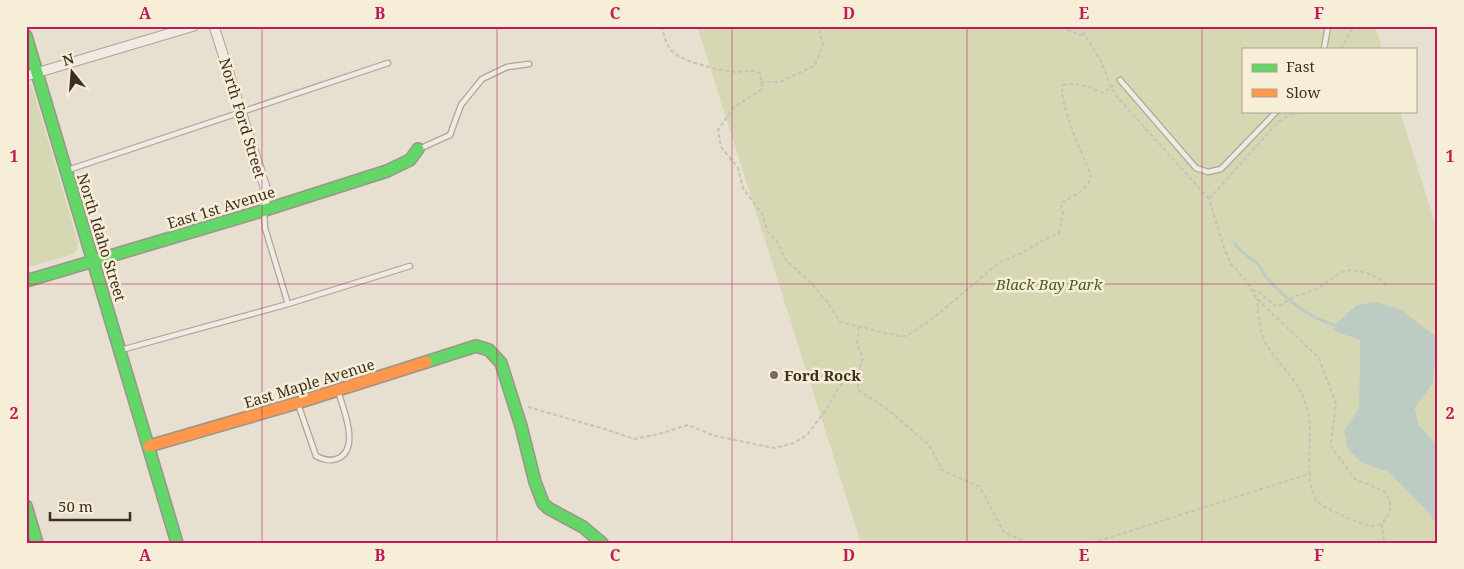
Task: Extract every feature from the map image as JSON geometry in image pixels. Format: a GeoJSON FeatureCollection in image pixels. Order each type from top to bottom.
{"type":"FeatureCollection","features":[{"type":"Feature","properties":{"kind":"street"},"geometry":{"type":"LineString","coordinates":[[32,74],[194,26]]}},
{"type":"Feature","properties":{"kind":"street","name":"North Ford Street"},"geometry":{"type":"LineString","coordinates":[[214,26],[242,111],[264,187],[265,210]]}},
{"type":"Feature","properties":{"kind":"street","name":"North Idaho Street"},"geometry":{"type":"LineString","coordinates":[[26,36],[32,74],[66,170],[177,543]]}},
{"type":"Feature","properties":{"kind":"street","name":"East 1st Avenue"},"geometry":{"type":"LineString","coordinates":[[26,281],[265,210],[400,166],[410,160],[418,149]]}},
{"type":"Feature","properties":{"kind":"street","name":"East Maple Avenue"},"geometry":{"type":"LineString","coordinates":[[149,446],[297,403],[476,346],[489,350],[501,363],[514,403]]}},
{"type":"Feature","properties":{"kind":"street"},"geometry":{"type":"LineString","coordinates":[[514,403],[534,482],[543,503],[548,508],[583,526],[602,543]]}},
{"type":"Feature","properties":{"kind":"street"},"geometry":{"type":"LineString","coordinates":[[26,506],[37,543]]}},
{"type":"Feature","properties":{"kind":"lane"},"geometry":{"type":"LineString","coordinates":[[1324,48],[1328,26]]}},
{"type":"Feature","properties":{"kind":"lane"},"geometry":{"type":"LineString","coordinates":[[66,170],[388,63]]}},
{"type":"Feature","properties":{"kind":"lane"},"geometry":{"type":"LineString","coordinates":[[418,149],[450,135],[461,105],[482,79],[507,67],[529,64]]}},
{"type":"Feature","properties":{"kind":"lane"},"geometry":{"type":"LineString","coordinates":[[1120,80],[1187,159],[1200,170],[1208,172],[1221,169],[1276,112]]}},
{"type":"Feature","properties":{"kind":"lane"},"geometry":{"type":"LineString","coordinates":[[265,210],[265,228],[288,304]]}},
{"type":"Feature","properties":{"kind":"lane"},"geometry":{"type":"LineString","coordinates":[[121,350],[288,304],[410,266]]}},
{"type":"Feature","properties":{"kind":"lane"},"geometry":{"type":"LineString","coordinates":[[297,403],[316,456],[325,460],[337,459],[346,454],[350,442],[348,426],[338,390]]}},
{"type":"Feature","properties":{"kind":"path"},"geometry":{"type":"LineString","coordinates":[[661,26],[665,39],[673,52],[695,64],[733,72],[753,70],[760,73],[762,88],[733,108],[718,130],[721,147],[738,168],[743,188],[762,214],[768,232],[777,241],[785,258],[828,303],[840,322],[899,336],[907,336],[932,319],[1000,262],[1022,254],[1044,240],[1059,234],[1063,213],[1061,203],[1081,192],[1091,181],[1091,175],[1064,106],[1063,85],[1074,83],[1103,93],[1111,88]]}},
{"type":"Feature","properties":{"kind":"path"},"geometry":{"type":"LineString","coordinates":[[761,82],[780,82],[814,66],[824,46],[818,26]]}},
{"type":"Feature","properties":{"kind":"path"},"geometry":{"type":"LineString","coordinates":[[1062,26],[1067,30],[1086,37]]}},
{"type":"Feature","properties":{"kind":"path"},"geometry":{"type":"LineString","coordinates":[[1079,26],[1100,59],[1111,88],[1119,99],[1209,199],[1225,251],[1231,264],[1257,299],[1319,358],[1336,404],[1331,442],[1332,448],[1356,479],[1384,492],[1390,501],[1390,512],[1382,524],[1384,543]]}},
{"type":"Feature","properties":{"kind":"path"},"geometry":{"type":"LineString","coordinates":[[1342,48],[1354,26]]}},
{"type":"Feature","properties":{"kind":"path"},"geometry":{"type":"LineString","coordinates":[[1209,199],[1278,122],[1289,115],[1299,112]]}},
{"type":"Feature","properties":{"kind":"path"},"geometry":{"type":"LineString","coordinates":[[1252,290],[1259,292],[1277,307],[1296,296],[1315,290],[1340,273],[1350,270],[1367,273],[1378,278],[1388,286]]}},
{"type":"Feature","properties":{"kind":"path"},"geometry":{"type":"LineString","coordinates":[[1257,299],[1258,319],[1266,342],[1291,375],[1301,392],[1308,412],[1311,430],[1309,474],[1314,495],[1319,503],[1362,523],[1371,526],[1382,524]]}},
{"type":"Feature","properties":{"kind":"path"},"geometry":{"type":"LineString","coordinates":[[859,327],[857,345],[863,357],[858,374],[858,390],[886,408],[929,445],[942,470],[980,487],[1004,532],[1027,543]]}},
{"type":"Feature","properties":{"kind":"path"},"geometry":{"type":"LineString","coordinates":[[514,403],[600,427],[634,440],[688,425],[715,436],[774,448],[794,443],[807,435],[828,407],[840,385],[858,374]]}},
{"type":"Feature","properties":{"kind":"path"},"geometry":{"type":"LineString","coordinates":[[1092,543],[1309,474]]}},
{"type":"Feature","properties":{"kind":"green space","name":"Black Bay Park"},"geometry":{"type":"Polygon","coordinates":[[[697,26],[1375,26],[1382,48],[1242,48],[1242,112],[1400,112],[1438,233],[1438,338],[1401,310],[1337,332],[1360,340],[1359,408],[1344,431],[1362,463],[1389,472],[1430,514],[1438,529],[1438,543],[861,543],[697,26]]]}},
{"type":"Feature","properties":{"kind":"green space"},"geometry":{"type":"Polygon","coordinates":[[[26,83],[32,86],[78,242],[77,249],[73,254],[26,268],[26,83]]]}},
{"type":"Feature","properties":{"kind":"green space"},"geometry":{"type":"Polygon","coordinates":[[[1438,347],[1438,444],[1436,444],[1419,425],[1415,408],[1433,383],[1438,347]]]}},
{"type":"Feature","properties":{"kind":"shaded area"},"geometry":{"type":"Polygon","coordinates":[[[1375,302],[1401,310],[1438,338],[1433,383],[1415,408],[1419,425],[1438,444],[1438,529],[1430,514],[1389,472],[1362,463],[1348,449],[1344,431],[1359,408],[1360,340],[1337,332],[1334,329],[1335,325],[1357,305],[1375,302]]]}},
{"type":"Feature","properties":{"kind":"waterway"},"geometry":{"type":"LineString","coordinates":[[1235,244],[1261,267],[1266,277],[1289,300],[1315,318],[1335,325]]}},
{"type":"Feature","properties":{"kind":"traffic: fast"},"geometry":{"type":"LineString","coordinates":[[26,36],[177,543]]}},
{"type":"Feature","properties":{"kind":"traffic: fast"},"geometry":{"type":"LineString","coordinates":[[26,281],[265,210],[387,171],[410,160],[418,149]]}},
{"type":"Feature","properties":{"kind":"traffic: fast"},"geometry":{"type":"LineString","coordinates":[[426,362],[476,346],[489,350],[501,363],[521,426],[535,482],[543,503],[548,508],[583,527],[602,543]]}},
{"type":"Feature","properties":{"kind":"traffic: fast"},"geometry":{"type":"LineString","coordinates":[[26,506],[37,543]]}},
{"type":"Feature","properties":{"kind":"traffic: slow"},"geometry":{"type":"LineString","coordinates":[[149,446],[297,403],[426,362]]}},
{"type":"Feature","properties":{"kind":"place","name":"Ford Rock"},"geometry":{"type":"Point","coordinates":[774,375]}}]}
